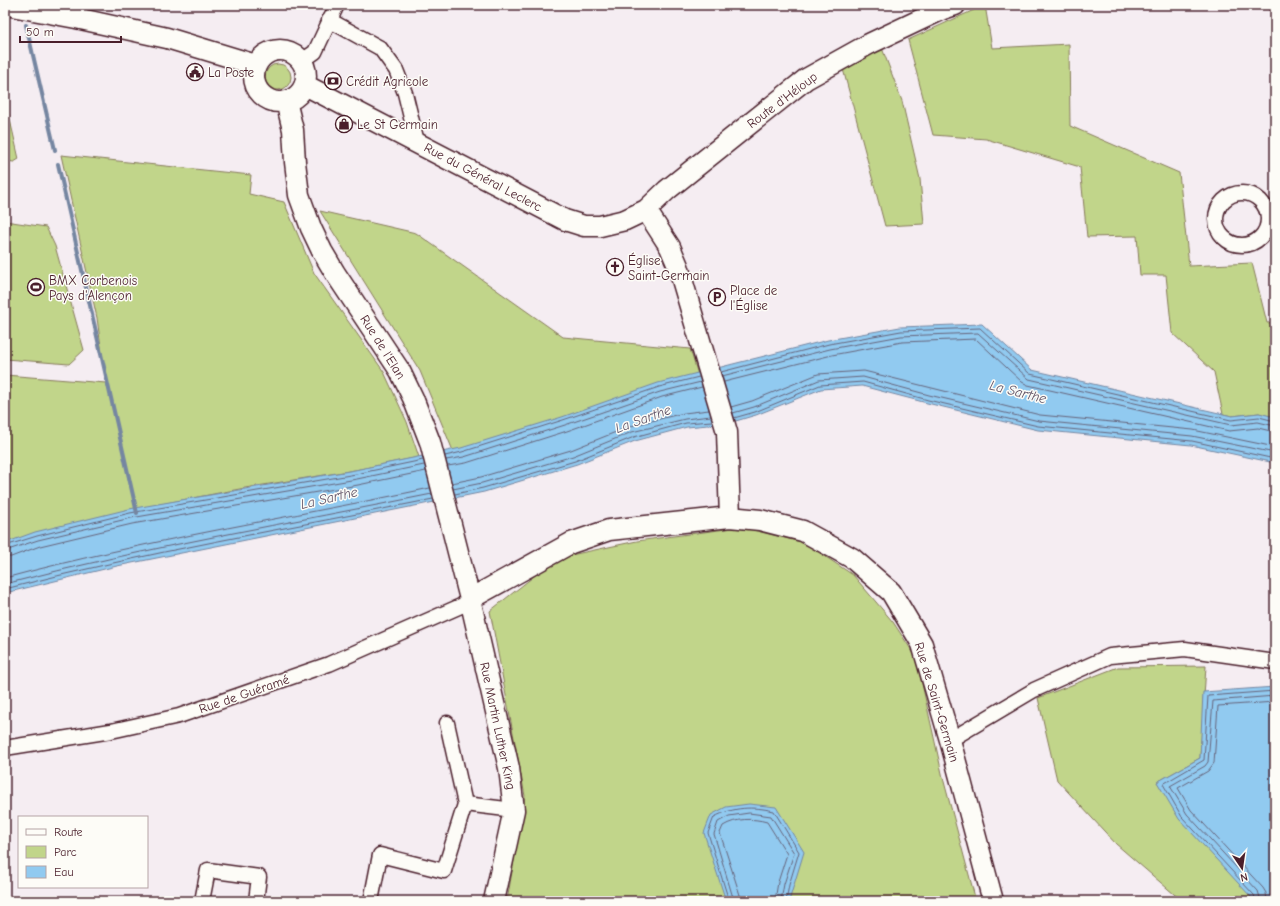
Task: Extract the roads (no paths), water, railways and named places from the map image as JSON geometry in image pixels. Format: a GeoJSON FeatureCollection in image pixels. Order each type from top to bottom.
{"type":"FeatureCollection","features":[{"type":"Feature","properties":{"kind":"street"},"geometry":{"type":"LineString","coordinates":[[6,5],[79,11],[256,65]]}},
{"type":"Feature","properties":{"kind":"street"},"geometry":{"type":"LineString","coordinates":[[302,61],[315,52],[337,5]]}},
{"type":"Feature","properties":{"kind":"street","name":"Route d'Héloup"},"geometry":{"type":"LineString","coordinates":[[646,210],[667,190],[806,79],[869,44],[943,9],[955,5]]}},
{"type":"Feature","properties":{"kind":"street"},"geometry":{"type":"LineString","coordinates":[[329,20],[380,48],[396,70],[405,93],[417,142]]}},
{"type":"Feature","properties":{"kind":"street"},"geometry":{"type":"LineString","coordinates":[[278,50],[287,51],[302,61],[306,73],[305,85],[298,95],[286,102],[276,102],[266,98],[257,89],[254,77],[256,65],[261,58],[269,52],[278,50]]}},
{"type":"Feature","properties":{"kind":"street","name":"Rue du Général Leclerc"},"geometry":{"type":"LineString","coordinates":[[305,85],[565,220],[584,226],[600,226],[625,220],[646,210]]}},
{"type":"Feature","properties":{"kind":"street","name":"Rue de l'Elan"},"geometry":{"type":"LineString","coordinates":[[286,102],[293,130],[299,196],[311,228],[322,251],[400,371],[413,398],[430,442],[470,599]]}},
{"type":"Feature","properties":{"kind":"street"},"geometry":{"type":"LineString","coordinates":[[646,210],[670,247],[727,432],[730,517]]}},
{"type":"Feature","properties":{"kind":"street","name":"Rue de Saint-Germain"},"geometry":{"type":"LineString","coordinates":[[470,599],[571,543],[609,530],[730,517],[760,520],[802,531],[852,558],[891,592],[922,644],[950,740],[993,901]]}},
{"type":"Feature","properties":{"kind":"street","name":"Rue de Guéramé"},"geometry":{"type":"LineString","coordinates":[[5,748],[111,731],[180,716],[329,664],[463,605],[470,599]]}},
{"type":"Feature","properties":{"kind":"street","name":"Rue Martin Luther King"},"geometry":{"type":"LineString","coordinates":[[470,599],[509,768],[514,810],[494,901]]}},
{"type":"Feature","properties":{"kind":"street"},"geometry":{"type":"LineString","coordinates":[[950,740],[1034,690],[1110,656],[1185,649],[1275,662]]}},
{"type":"Feature","properties":{"kind":"street"},"geometry":{"type":"LineString","coordinates":[[372,901],[380,855],[444,871],[465,804],[447,723]]}},
{"type":"Feature","properties":{"kind":"street"},"geometry":{"type":"LineString","coordinates":[[465,804],[514,810]]}},
{"type":"Feature","properties":{"kind":"street"},"geometry":{"type":"LineString","coordinates":[[202,901],[208,870],[259,877],[256,901]]}},
{"type":"Feature","properties":{"kind":"water","name":"La Sarthe"},"geometry":{"type":"Polygon","coordinates":[[[982,324],[1032,370],[1232,416],[1259,413],[1275,417],[1275,463],[1191,445],[1038,430],[862,386],[821,389],[756,415],[729,423],[687,427],[635,441],[577,464],[484,492],[117,566],[5,593],[5,543],[35,532],[129,509],[355,470],[461,448],[562,417],[658,383],[828,340],[900,327],[982,324]]]}},
{"type":"Feature","properties":{"kind":"water"},"geometry":{"type":"Polygon","coordinates":[[[1275,687],[1275,901],[1252,901],[1251,897],[1179,819],[1157,782],[1200,758],[1203,692],[1275,687]]]}},
{"type":"Feature","properties":{"kind":"water"},"geometry":{"type":"Polygon","coordinates":[[[749,804],[776,807],[804,852],[789,901],[726,901],[704,833],[711,815],[726,807],[749,804]]]}},
{"type":"Feature","properties":{"kind":"waterway"},"geometry":{"type":"LineString","coordinates":[[26,25],[55,150]]}},
{"type":"Feature","properties":{"kind":"waterway"},"geometry":{"type":"LineString","coordinates":[[58,164],[137,513]]}},
{"type":"Feature","properties":{"kind":"place","name":"La Poste"},"geometry":{"type":"Point","coordinates":[195,72]}},
{"type":"Feature","properties":{"kind":"place","name":"Crédit Agricole"},"geometry":{"type":"Point","coordinates":[333,81]}},
{"type":"Feature","properties":{"kind":"place","name":"Le St Germain"},"geometry":{"type":"Point","coordinates":[344,124]}},
{"type":"Feature","properties":{"kind":"place","name":"Église Saint-Germain"},"geometry":{"type":"Point","coordinates":[615,267]}},
{"type":"Feature","properties":{"kind":"place","name":"BMX Corbenois Pays d'Alençon"},"geometry":{"type":"Point","coordinates":[36,287]}},
{"type":"Feature","properties":{"kind":"place","name":"Place de l'Église"},"geometry":{"type":"Point","coordinates":[717,297]}}]}
